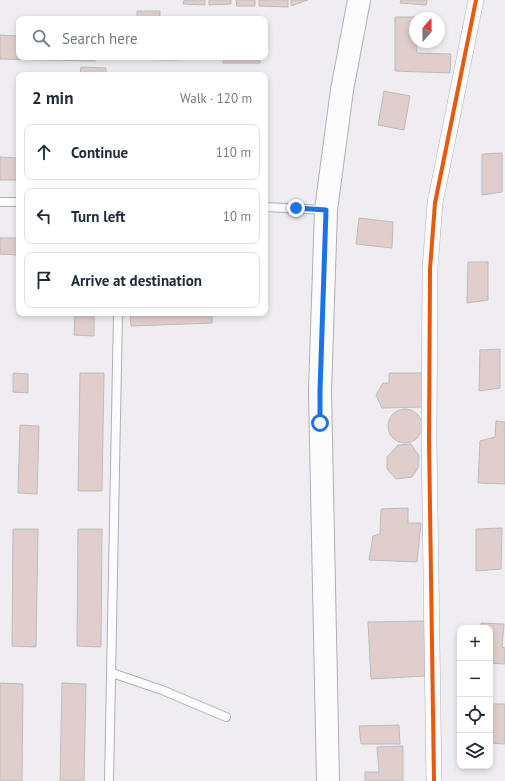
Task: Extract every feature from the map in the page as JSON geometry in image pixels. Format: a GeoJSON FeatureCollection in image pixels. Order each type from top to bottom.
{"type":"FeatureCollection","features":[{"type":"Feature","properties":{"kind":"main road"},"geometry":{"type":"LineString","coordinates":[[328,781],[319,703],[306,391],[329,88],[344,0]]}},
{"type":"Feature","properties":{"kind":"main road"},"geometry":{"type":"LineString","coordinates":[[319,210],[359,0]]}},
{"type":"Feature","properties":{"kind":"main road"},"geometry":{"type":"LineString","coordinates":[[314,781],[319,703]]}},
{"type":"Feature","properties":{"kind":"street"},"geometry":{"type":"LineString","coordinates":[[434,781],[429,439],[430,268],[435,203],[476,0]]}},
{"type":"Feature","properties":{"kind":"lane"},"geometry":{"type":"LineString","coordinates":[[0,202],[16,202]]}},
{"type":"Feature","properties":{"kind":"lane"},"geometry":{"type":"LineString","coordinates":[[268,207],[319,210]]}},
{"type":"Feature","properties":{"kind":"lane"},"geometry":{"type":"LineString","coordinates":[[109,781],[118,316]]}},
{"type":"Feature","properties":{"kind":"lane"},"geometry":{"type":"LineString","coordinates":[[112,673],[162,690],[226,717]]}},
{"type":"Feature","properties":{"kind":"building"},"geometry":{"type":"Polygon","coordinates":[[[184,0],[205,0],[205,5],[183,4],[184,0]]]}},
{"type":"Feature","properties":{"kind":"building"},"geometry":{"type":"Polygon","coordinates":[[[209,0],[231,0],[231,4],[209,5],[209,0]]]}},
{"type":"Feature","properties":{"kind":"building"},"geometry":{"type":"Polygon","coordinates":[[[236,0],[255,0],[255,6],[237,6],[236,0]]]}},
{"type":"Feature","properties":{"kind":"building"},"geometry":{"type":"Polygon","coordinates":[[[259,0],[288,0],[288,7],[259,6],[259,0]]]}},
{"type":"Feature","properties":{"kind":"building"},"geometry":{"type":"Polygon","coordinates":[[[291,0],[308,0],[291,6],[291,0]]]}},
{"type":"Feature","properties":{"kind":"building"},"geometry":{"type":"Polygon","coordinates":[[[401,0],[427,0],[426,5],[400,3],[401,0]]]}},
{"type":"Feature","properties":{"kind":"building"},"geometry":{"type":"Polygon","coordinates":[[[137,11],[160,11],[160,16],[137,16],[137,11]]]}},
{"type":"Feature","properties":{"kind":"building"},"geometry":{"type":"Polygon","coordinates":[[[395,17],[409,17],[409,48],[417,48],[417,53],[451,54],[450,73],[395,71],[395,17]]]}},
{"type":"Feature","properties":{"kind":"building"},"geometry":{"type":"Polygon","coordinates":[[[0,35],[16,36],[16,59],[0,59],[0,35]]]}},
{"type":"Feature","properties":{"kind":"building"},"geometry":{"type":"Polygon","coordinates":[[[48,60],[95,60],[95,61],[48,60]]]}},
{"type":"Feature","properties":{"kind":"building"},"geometry":{"type":"Polygon","coordinates":[[[223,60],[260,60],[260,63],[223,63],[223,60]]]}},
{"type":"Feature","properties":{"kind":"building"},"geometry":{"type":"Polygon","coordinates":[[[81,67],[106,68],[106,72],[80,72],[81,67]]]}},
{"type":"Feature","properties":{"kind":"building"},"geometry":{"type":"Polygon","coordinates":[[[384,91],[410,96],[404,130],[378,125],[384,91]]]}},
{"type":"Feature","properties":{"kind":"building"},"geometry":{"type":"Polygon","coordinates":[[[502,153],[502,192],[482,195],[482,154],[502,153]]]}},
{"type":"Feature","properties":{"kind":"building"},"geometry":{"type":"Polygon","coordinates":[[[0,157],[16,158],[16,180],[0,180],[0,157]]]}},
{"type":"Feature","properties":{"kind":"building"},"geometry":{"type":"Polygon","coordinates":[[[359,218],[393,222],[392,248],[356,244],[359,218]]]}},
{"type":"Feature","properties":{"kind":"building"},"geometry":{"type":"Polygon","coordinates":[[[0,238],[16,238],[16,255],[0,254],[0,238]]]}},
{"type":"Feature","properties":{"kind":"building"},"geometry":{"type":"Polygon","coordinates":[[[468,262],[488,262],[488,300],[467,303],[468,262]]]}},
{"type":"Feature","properties":{"kind":"building"},"geometry":{"type":"Polygon","coordinates":[[[75,316],[94,316],[94,336],[74,335],[75,316]]]}},
{"type":"Feature","properties":{"kind":"building"},"geometry":{"type":"Polygon","coordinates":[[[130,316],[212,316],[212,323],[131,326],[130,316]]]}},
{"type":"Feature","properties":{"kind":"building"},"geometry":{"type":"Polygon","coordinates":[[[500,349],[500,388],[479,391],[480,350],[500,349]]]}},
{"type":"Feature","properties":{"kind":"building"},"geometry":{"type":"Polygon","coordinates":[[[13,373],[28,374],[28,393],[13,392],[13,373]]]}},
{"type":"Feature","properties":{"kind":"building"},"geometry":{"type":"Polygon","coordinates":[[[80,373],[104,373],[102,491],[78,491],[80,373]]]}},
{"type":"Feature","properties":{"kind":"building"},"geometry":{"type":"Polygon","coordinates":[[[389,373],[422,373],[422,407],[382,408],[376,395],[383,383],[389,383],[389,373]]]}},
{"type":"Feature","properties":{"kind":"building"},"geometry":{"type":"Polygon","coordinates":[[[408,409],[417,414],[421,419],[421,433],[417,438],[412,442],[402,443],[398,442],[389,433],[388,423],[389,419],[398,410],[408,409]]]}},
{"type":"Feature","properties":{"kind":"building"},"geometry":{"type":"Polygon","coordinates":[[[496,421],[505,422],[505,484],[478,483],[480,441],[495,437],[496,421]]]}},
{"type":"Feature","properties":{"kind":"building"},"geometry":{"type":"Polygon","coordinates":[[[20,425],[39,426],[37,494],[18,493],[20,425]]]}},
{"type":"Feature","properties":{"kind":"building"},"geometry":{"type":"Polygon","coordinates":[[[411,444],[419,456],[418,468],[412,477],[396,479],[387,469],[387,457],[398,445],[411,444]]]}},
{"type":"Feature","properties":{"kind":"building"},"geometry":{"type":"Polygon","coordinates":[[[408,508],[408,523],[421,523],[417,562],[369,560],[373,536],[380,534],[381,509],[408,508]]]}},
{"type":"Feature","properties":{"kind":"building"},"geometry":{"type":"Polygon","coordinates":[[[502,528],[501,569],[476,571],[476,529],[502,528]]]}},
{"type":"Feature","properties":{"kind":"building"},"geometry":{"type":"Polygon","coordinates":[[[13,529],[38,529],[36,647],[12,646],[13,529]]]}},
{"type":"Feature","properties":{"kind":"building"},"geometry":{"type":"Polygon","coordinates":[[[78,529],[102,529],[101,647],[77,646],[78,529]]]}},
{"type":"Feature","properties":{"kind":"building"},"geometry":{"type":"Polygon","coordinates":[[[425,621],[425,676],[371,679],[368,622],[425,621]]]}},
{"type":"Feature","properties":{"kind":"building"},"geometry":{"type":"Polygon","coordinates":[[[481,623],[504,624],[502,647],[505,648],[505,664],[493,663],[493,625],[481,625],[481,623]]]}},
{"type":"Feature","properties":{"kind":"building"},"geometry":{"type":"Polygon","coordinates":[[[0,683],[23,684],[22,781],[0,781],[0,683]]]}},
{"type":"Feature","properties":{"kind":"building"},"geometry":{"type":"Polygon","coordinates":[[[62,683],[86,684],[84,781],[60,781],[62,683]]]}},
{"type":"Feature","properties":{"kind":"building"},"geometry":{"type":"Polygon","coordinates":[[[493,704],[505,704],[505,744],[493,743],[493,704]]]}},
{"type":"Feature","properties":{"kind":"building"},"geometry":{"type":"Polygon","coordinates":[[[399,725],[400,744],[361,744],[359,726],[399,725]]]}},
{"type":"Feature","properties":{"kind":"building"},"geometry":{"type":"Polygon","coordinates":[[[403,746],[403,781],[365,781],[365,772],[379,772],[377,747],[403,746]]]}},
{"type":"Feature","properties":{"kind":"cycle path"},"geometry":{"type":"LineString","coordinates":[[434,781],[429,439],[430,269],[435,203],[476,0]]}},
{"type":"Feature","properties":{"kind":"route"},"geometry":{"type":"LineString","coordinates":[[296,208],[326,210],[320,423]]}}]}
